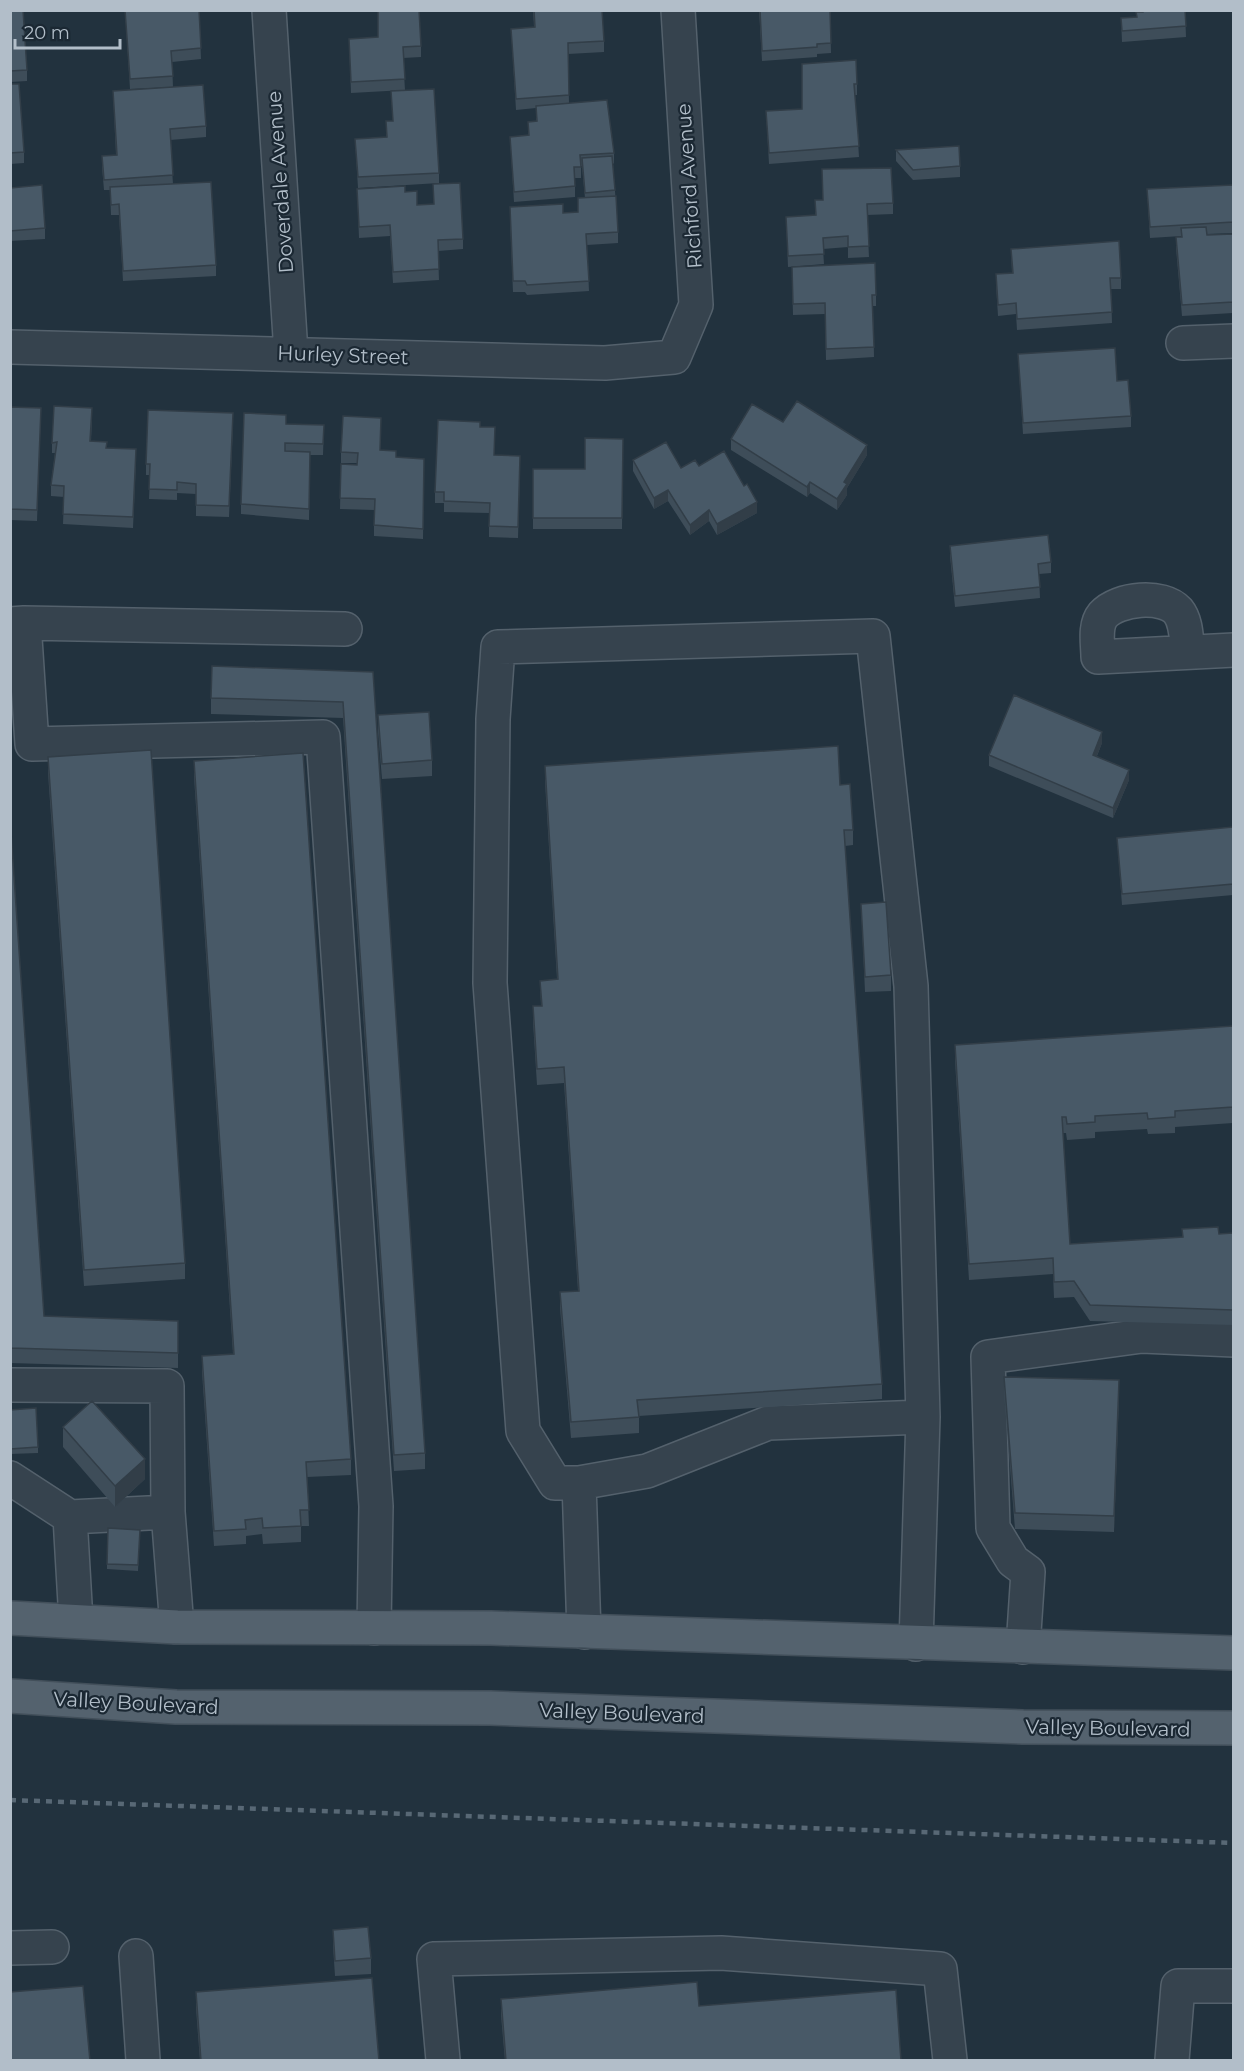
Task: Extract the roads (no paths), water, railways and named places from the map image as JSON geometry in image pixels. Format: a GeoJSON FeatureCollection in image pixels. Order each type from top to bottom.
{"type":"FeatureCollection","features":[{"type":"Feature","properties":{"kind":"main road"},"geometry":{"type":"LineString","coordinates":[[10,1618],[177,1627],[584,1632],[1233,1653]]}},
{"type":"Feature","properties":{"kind":"main road","name":"Valley Boulevard"},"geometry":{"type":"LineString","coordinates":[[10,1696],[176,1707],[490,1708],[1023,1727],[1233,1728]]}},
{"type":"Feature","properties":{"kind":"street","name":"Doverdale Avenue"},"geometry":{"type":"LineString","coordinates":[[269,10],[291,354]]}},
{"type":"Feature","properties":{"kind":"street","name":"Richford Avenue"},"geometry":{"type":"LineString","coordinates":[[674,357],[696,305],[678,10]]}},
{"type":"Feature","properties":{"kind":"street"},"geometry":{"type":"LineString","coordinates":[[1183,344],[1233,341]]}},
{"type":"Feature","properties":{"kind":"street","name":"Hurley Street"},"geometry":{"type":"LineString","coordinates":[[10,347],[604,363],[674,357]]}},
{"type":"Feature","properties":{"kind":"street"},"geometry":{"type":"LineString","coordinates":[[345,628],[17,623],[32,744],[323,737],[376,1506],[374,1628]]}},
{"type":"Feature","properties":{"kind":"street"},"geometry":{"type":"LineString","coordinates":[[916,1644],[923,1417],[911,986],[873,636],[498,647],[493,719],[490,983],[523,1431],[555,1483],[579,1483],[647,1471],[768,1423],[923,1417]]}},
{"type":"Feature","properties":{"kind":"street"},"geometry":{"type":"LineString","coordinates":[[1188,652],[1233,650]]}},
{"type":"Feature","properties":{"kind":"street"},"geometry":{"type":"LineString","coordinates":[[1023,1647],[1028,1572],[1013,1561],[993,1528],[988,1357],[1142,1336],[1233,1340]]}},
{"type":"Feature","properties":{"kind":"street"},"geometry":{"type":"LineString","coordinates":[[10,1385],[167,1386],[168,1512],[177,1627]]}},
{"type":"Feature","properties":{"kind":"street"},"geometry":{"type":"LineString","coordinates":[[10,1478],[70,1517],[168,1512]]}},
{"type":"Feature","properties":{"kind":"street"},"geometry":{"type":"LineString","coordinates":[[579,1483],[584,1632]]}},
{"type":"Feature","properties":{"kind":"street"},"geometry":{"type":"LineString","coordinates":[[70,1517],[76,1622]]}},
{"type":"Feature","properties":{"kind":"street"},"geometry":{"type":"LineString","coordinates":[[10,1948],[52,1947]]}},
{"type":"Feature","properties":{"kind":"street"},"geometry":{"type":"LineString","coordinates":[[443,2061],[434,1959],[721,1953],[940,1969],[950,2061]]}},
{"type":"Feature","properties":{"kind":"street"},"geometry":{"type":"LineString","coordinates":[[136,1956],[143,2061]]}},
{"type":"Feature","properties":{"kind":"street"},"geometry":{"type":"LineString","coordinates":[[1172,2061],[1178,1986],[1233,1986]]}},
{"type":"Feature","properties":{"kind":"railway"},"geometry":{"type":"LineString","coordinates":[[10,1800],[1234,1843]]}}]}
